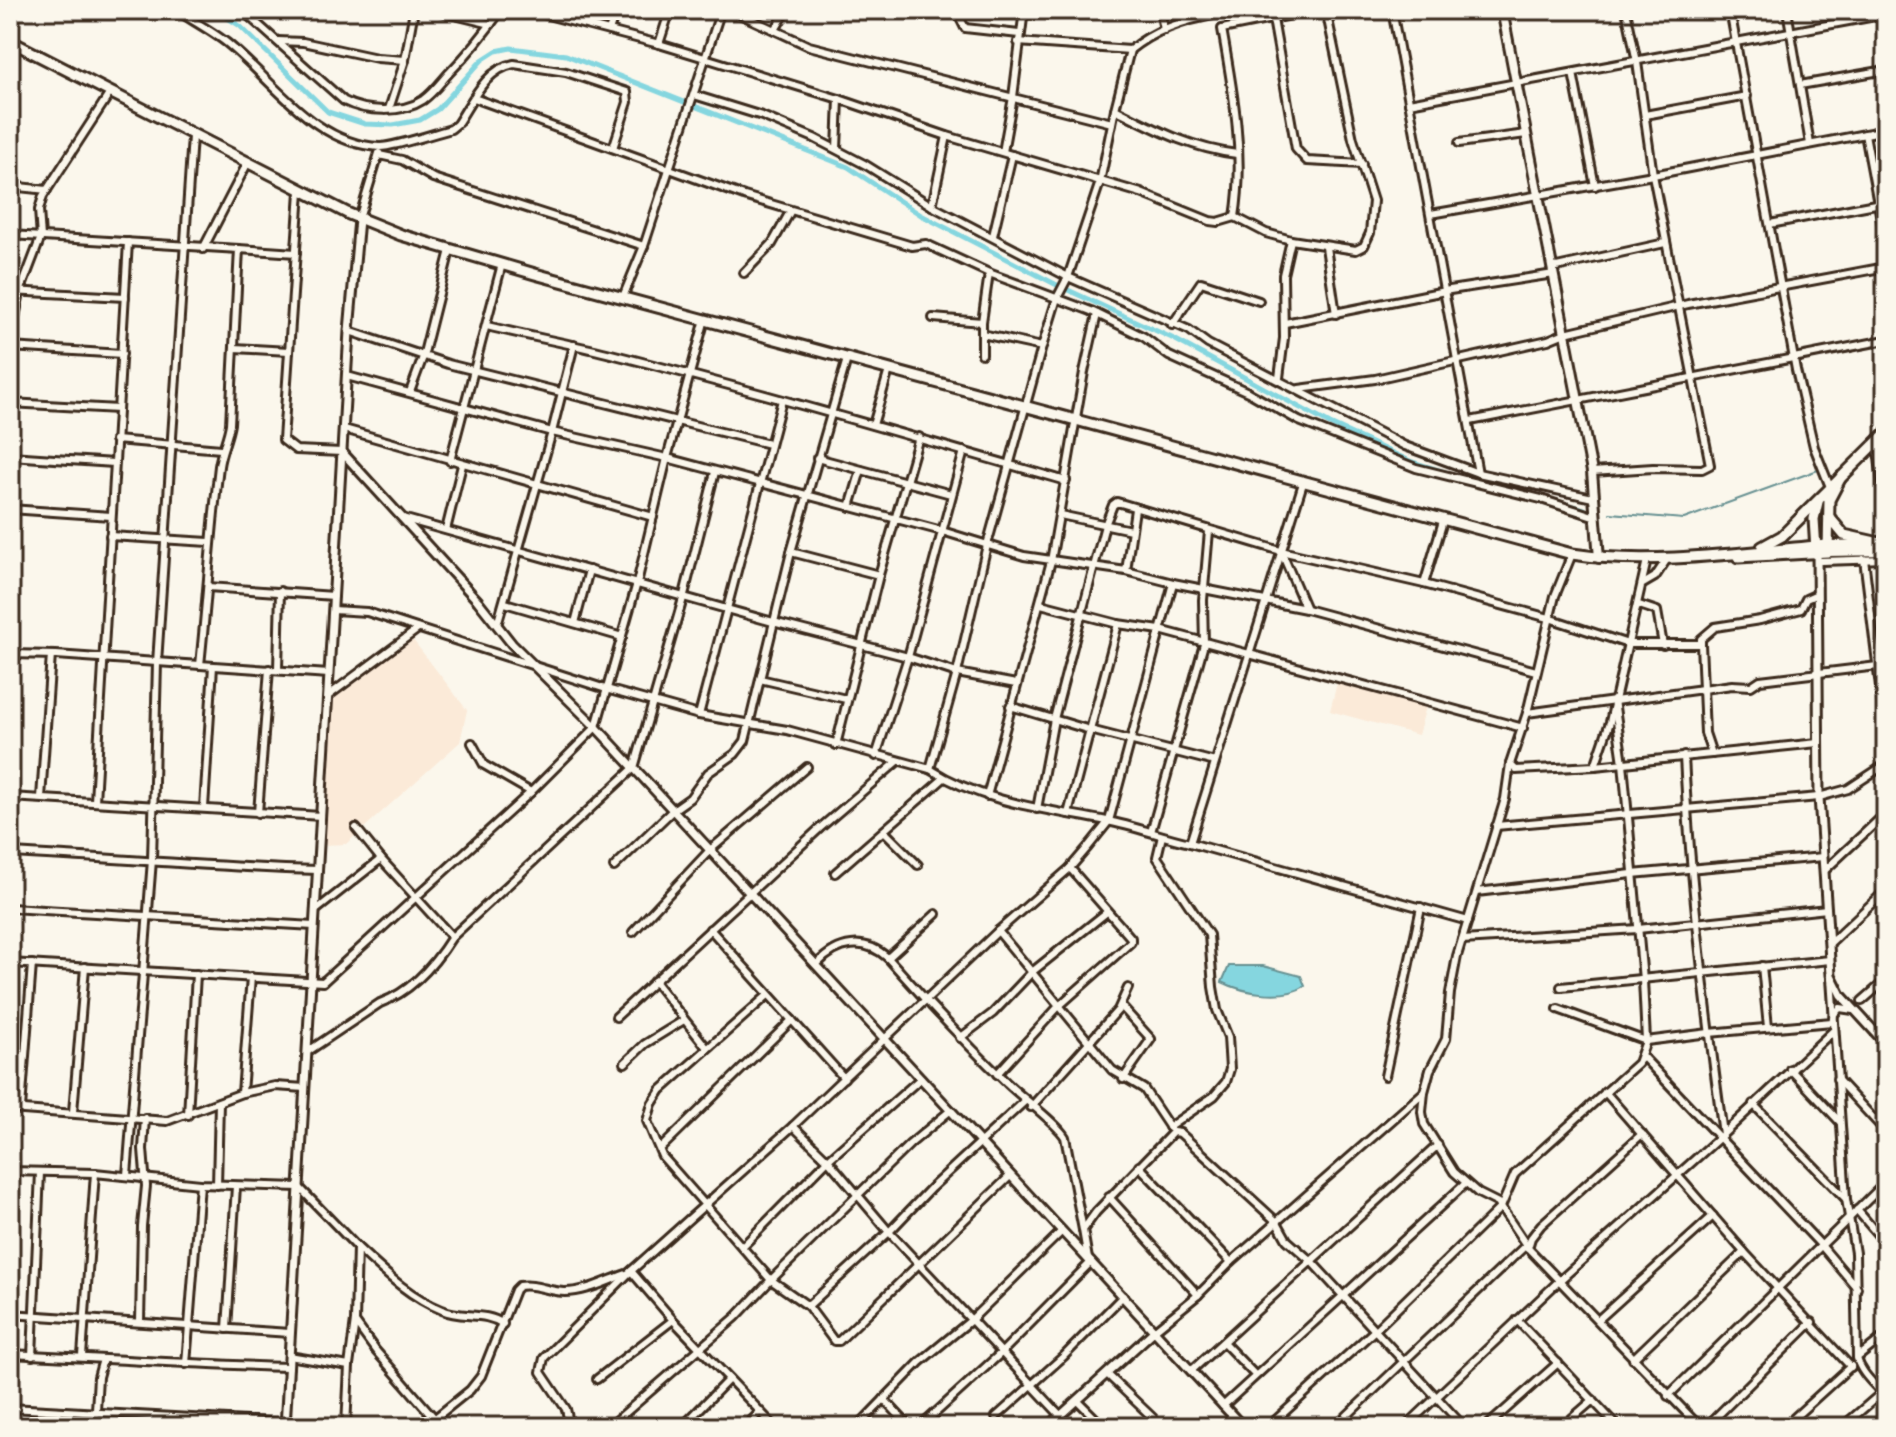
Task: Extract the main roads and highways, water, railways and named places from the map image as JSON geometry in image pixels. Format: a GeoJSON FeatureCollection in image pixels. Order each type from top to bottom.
{"type":"FeatureCollection","features":[{"type":"Feature","properties":{"kind":"highway"},"geometry":{"type":"LineString","coordinates":[[10,41],[300,191],[359,219],[450,250],[1572,554],[1599,558],[1664,557],[1747,551],[1818,556]]}},
{"type":"Feature","properties":{"kind":"highway"},"geometry":{"type":"LineString","coordinates":[[1747,551],[1763,547],[1782,536],[1886,433]]}},
{"type":"Feature","properties":{"kind":"highway"},"geometry":{"type":"LineString","coordinates":[[1688,556],[1818,556],[1828,548],[1830,495],[1841,477]]}},
{"type":"Feature","properties":{"kind":"highway"},"geometry":{"type":"LineString","coordinates":[[1818,556],[1814,513],[1826,491]]}},
{"type":"Feature","properties":{"kind":"highway"},"geometry":{"type":"LineString","coordinates":[[1828,516],[1844,535],[1885,546]]}},
{"type":"Feature","properties":{"kind":"main road"},"geometry":{"type":"LineString","coordinates":[[1502,10],[1592,472],[1599,558]]}},
{"type":"Feature","properties":{"kind":"main road"},"geometry":{"type":"LineString","coordinates":[[1828,548],[1885,546]]}},
{"type":"Feature","properties":{"kind":"water"},"geometry":{"type":"Polygon","coordinates":[[[1229,966],[1263,966],[1301,976],[1305,986],[1275,994],[1241,989],[1222,982],[1229,966]]]}},
{"type":"Feature","properties":{"kind":"waterway"},"geometry":{"type":"LineString","coordinates":[[215,10],[240,26],[328,112],[365,124],[393,125],[420,120],[438,109],[482,60],[496,51],[511,48],[566,55],[848,167],[921,215],[1055,284],[1174,339],[1330,424],[1412,462],[1448,473]]}},
{"type":"Feature","properties":{"kind":"waterway"},"geometry":{"type":"LineString","coordinates":[[1610,513],[1684,519],[1818,470]]}},
{"type":"Feature","properties":{"kind":"waterway"},"geometry":{"type":"LineString","coordinates":[[1566,504],[1584,509]]}}]}
